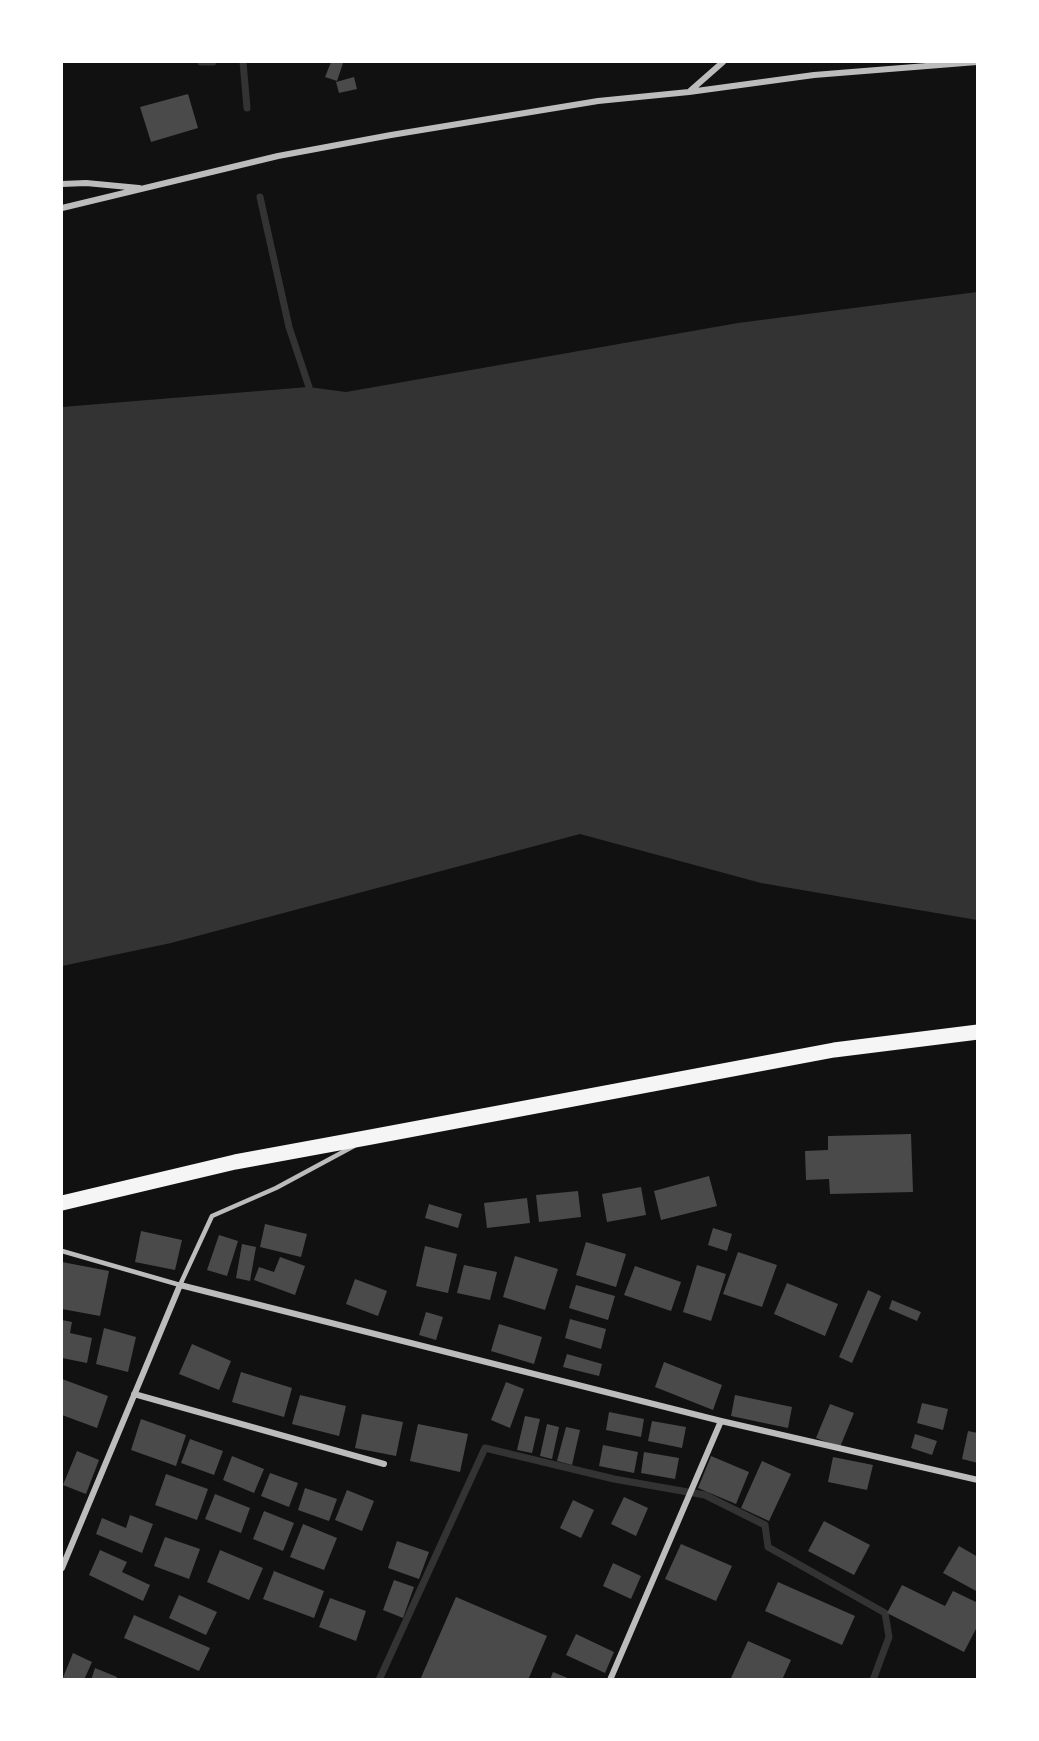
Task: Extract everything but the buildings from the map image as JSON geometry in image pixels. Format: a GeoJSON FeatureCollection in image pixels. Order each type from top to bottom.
{"type":"FeatureCollection","features":[{"type":"Feature","properties":{"kind":"main road"},"geometry":{"type":"LineString","coordinates":[[62,1203],[236,1162],[834,1050],[978,1032]]}},
{"type":"Feature","properties":{"kind":"street"},"geometry":{"type":"LineString","coordinates":[[689,92],[723,62]]}},
{"type":"Feature","properties":{"kind":"street"},"geometry":{"type":"LineString","coordinates":[[62,208],[279,156],[598,101],[689,92],[814,75],[977,62]]}},
{"type":"Feature","properties":{"kind":"street"},"geometry":{"type":"LineString","coordinates":[[62,184],[86,183],[137,188],[185,179]]}},
{"type":"Feature","properties":{"kind":"street"},"geometry":{"type":"LineString","coordinates":[[62,1568],[180,1285],[721,1421],[978,1480]]}},
{"type":"Feature","properties":{"kind":"street"},"geometry":{"type":"LineString","coordinates":[[134,1394],[384,1464]]}},
{"type":"Feature","properties":{"kind":"street"},"geometry":{"type":"LineString","coordinates":[[610,1680],[721,1421]]}},
{"type":"Feature","properties":{"kind":"lane"},"geometry":{"type":"LineString","coordinates":[[62,1251],[180,1285],[212,1216],[276,1188],[371,1137]]}},
{"type":"Feature","properties":{"kind":"shaded area"},"geometry":{"type":"Polygon","coordinates":[[[977,292],[977,920],[761,883],[580,834],[171,943],[62,966],[62,407],[308,387],[346,392],[738,323],[977,292]]]}},
{"type":"Feature","properties":{"kind":"waterway"},"geometry":{"type":"LineString","coordinates":[[201,62],[213,62]]}},
{"type":"Feature","properties":{"kind":"waterway"},"geometry":{"type":"LineString","coordinates":[[243,62],[247,108]]}},
{"type":"Feature","properties":{"kind":"waterway"},"geometry":{"type":"LineString","coordinates":[[260,197],[289,327],[309,387]]}},
{"type":"Feature","properties":{"kind":"waterway"},"geometry":{"type":"LineString","coordinates":[[379,1680],[485,1448],[614,1479],[705,1495],[765,1525],[768,1547],[885,1613],[889,1637],[873,1680]]}}]}
